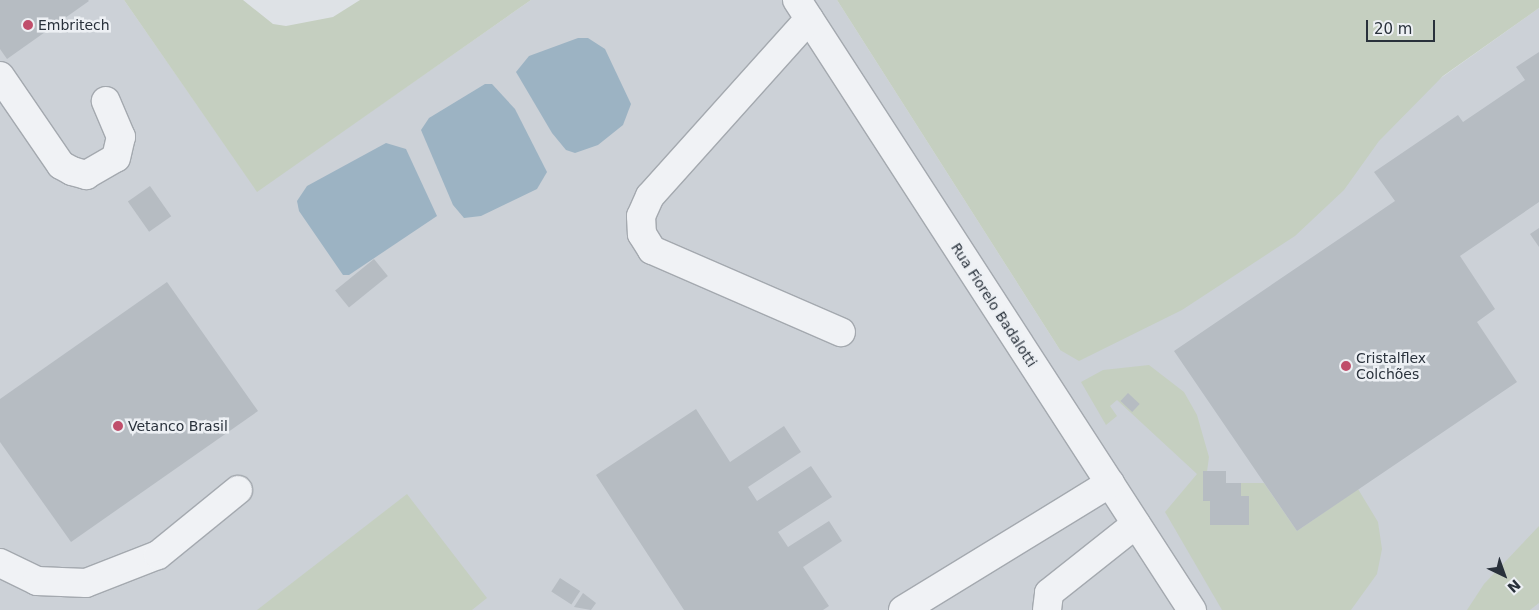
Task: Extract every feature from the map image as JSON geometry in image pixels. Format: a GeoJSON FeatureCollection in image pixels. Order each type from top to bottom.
{"type":"FeatureCollection","features":[{"type":"Feature","properties":{"kind":"street"},"geometry":{"type":"LineString","coordinates":[[803,10],[650,196],[641,216],[642,234],[652,250],[841,332]]}},
{"type":"Feature","properties":{"kind":"street","name":"Rua Fiorelo Badalotti"},"geometry":{"type":"LineString","coordinates":[[803,10],[1192,610]]}},
{"type":"Feature","properties":{"kind":"street"},"geometry":{"type":"LineString","coordinates":[[0,76],[61,165],[86,175],[118,153],[121,137],[106,101]]}},
{"type":"Feature","properties":{"kind":"street"},"geometry":{"type":"LineString","coordinates":[[903,610],[1110,483]]}},
{"type":"Feature","properties":{"kind":"street"},"geometry":{"type":"LineString","coordinates":[[0,563],[37,581],[86,583],[158,555],[238,490]]}},
{"type":"Feature","properties":{"kind":"street"},"geometry":{"type":"LineString","coordinates":[[1047,610],[1049,593],[1136,524]]}},
{"type":"Feature","properties":{"kind":"shaded area"},"geometry":{"type":"Polygon","coordinates":[[[0,0],[124,0],[257,191],[531,0],[837,0],[1060,350],[1539,8],[1539,610],[0,610],[0,0]]]}},
{"type":"Feature","properties":{"kind":"green space"},"geometry":{"type":"Polygon","coordinates":[[[124,0],[243,0],[273,24],[286,26],[333,17],[360,0],[531,0],[257,192],[124,0]]]}},
{"type":"Feature","properties":{"kind":"green space"},"geometry":{"type":"Polygon","coordinates":[[[837,0],[1539,0],[1539,8],[1443,76],[1379,141],[1344,190],[1295,236],[1182,310],[1079,361],[1060,350],[837,0]]]}},
{"type":"Feature","properties":{"kind":"green space"},"geometry":{"type":"Polygon","coordinates":[[[1149,365],[1184,392],[1197,415],[1209,457],[1203,501],[1210,501],[1210,525],[1249,525],[1249,497],[1241,496],[1241,483],[1264,483],[1297,531],[1358,489],[1378,522],[1382,549],[1377,574],[1351,610],[1222,610],[1165,512],[1197,474],[1117,400],[1110,406],[1117,416],[1106,425],[1081,382],[1103,370],[1149,365]]]}},
{"type":"Feature","properties":{"kind":"green space"},"geometry":{"type":"Polygon","coordinates":[[[407,494],[487,598],[472,610],[257,610],[407,494]]]}},
{"type":"Feature","properties":{"kind":"green space"},"geometry":{"type":"Polygon","coordinates":[[[1539,526],[1539,603],[1530,610],[1467,610],[1484,584],[1539,526]]]}},
{"type":"Feature","properties":{"kind":"water"},"geometry":{"type":"Polygon","coordinates":[[[578,38],[588,38],[605,49],[631,104],[623,125],[598,145],[575,153],[566,150],[552,133],[516,72],[529,56],[578,38]]]}},
{"type":"Feature","properties":{"kind":"water"},"geometry":{"type":"Polygon","coordinates":[[[485,84],[492,84],[515,109],[547,172],[537,189],[481,216],[464,218],[453,205],[421,130],[429,118],[485,84]]]}},
{"type":"Feature","properties":{"kind":"water"},"geometry":{"type":"Polygon","coordinates":[[[386,143],[406,149],[437,216],[349,275],[343,275],[299,211],[297,201],[307,186],[386,143]]]}},
{"type":"Feature","properties":{"kind":"building","name":"Embritech"},"geometry":{"type":"Polygon","coordinates":[[[0,0],[89,1],[7,59],[0,49],[0,0]]]}},
{"type":"Feature","properties":{"kind":"building","name":"Cristalflex Colchões"},"geometry":{"type":"Polygon","coordinates":[[[1539,52],[1539,202],[1460,256],[1495,309],[1477,322],[1517,382],[1297,531],[1174,351],[1395,201],[1374,172],[1458,115],[1463,122],[1525,80],[1516,67],[1539,52]]]}},
{"type":"Feature","properties":{"kind":"building"},"geometry":{"type":"Polygon","coordinates":[[[150,186],[171,216],[149,232],[128,201],[150,186]]]}},
{"type":"Feature","properties":{"kind":"building"},"geometry":{"type":"Polygon","coordinates":[[[1539,228],[1539,247],[1530,234],[1539,228]]]}},
{"type":"Feature","properties":{"kind":"building"},"geometry":{"type":"Polygon","coordinates":[[[374,259],[388,276],[349,308],[335,290],[374,259]]]}},
{"type":"Feature","properties":{"kind":"building","name":"Vetanco Brasil"},"geometry":{"type":"Polygon","coordinates":[[[167,282],[258,411],[71,542],[0,442],[0,399],[167,282]]]}},
{"type":"Feature","properties":{"kind":"building"},"geometry":{"type":"Polygon","coordinates":[[[1128,393],[1140,404],[1132,412],[1120,401],[1128,393]]]}},
{"type":"Feature","properties":{"kind":"building"},"geometry":{"type":"Polygon","coordinates":[[[696,409],[730,462],[784,426],[801,452],[748,487],[757,501],[811,466],[832,497],[778,532],[788,547],[829,521],[842,541],[803,567],[829,606],[823,610],[684,610],[596,475],[696,409]]]}},
{"type":"Feature","properties":{"kind":"building"},"geometry":{"type":"Polygon","coordinates":[[[1203,471],[1226,471],[1226,483],[1241,483],[1241,496],[1249,496],[1249,525],[1210,525],[1210,501],[1203,501],[1203,471]]]}},
{"type":"Feature","properties":{"kind":"building"},"geometry":{"type":"Polygon","coordinates":[[[560,578],[580,591],[571,604],[551,591],[560,578]]]}},
{"type":"Feature","properties":{"kind":"building"},"geometry":{"type":"Polygon","coordinates":[[[583,593],[596,603],[591,610],[574,607],[583,593]]]}},
{"type":"Feature","properties":{"kind":"place","name":"Embritech"},"geometry":{"type":"Point","coordinates":[28,25]}},
{"type":"Feature","properties":{"kind":"place","name":"Cristalflex Colchões"},"geometry":{"type":"Point","coordinates":[1346,366]}},
{"type":"Feature","properties":{"kind":"place","name":"Vetanco Brasil"},"geometry":{"type":"Point","coordinates":[118,426]}}]}
